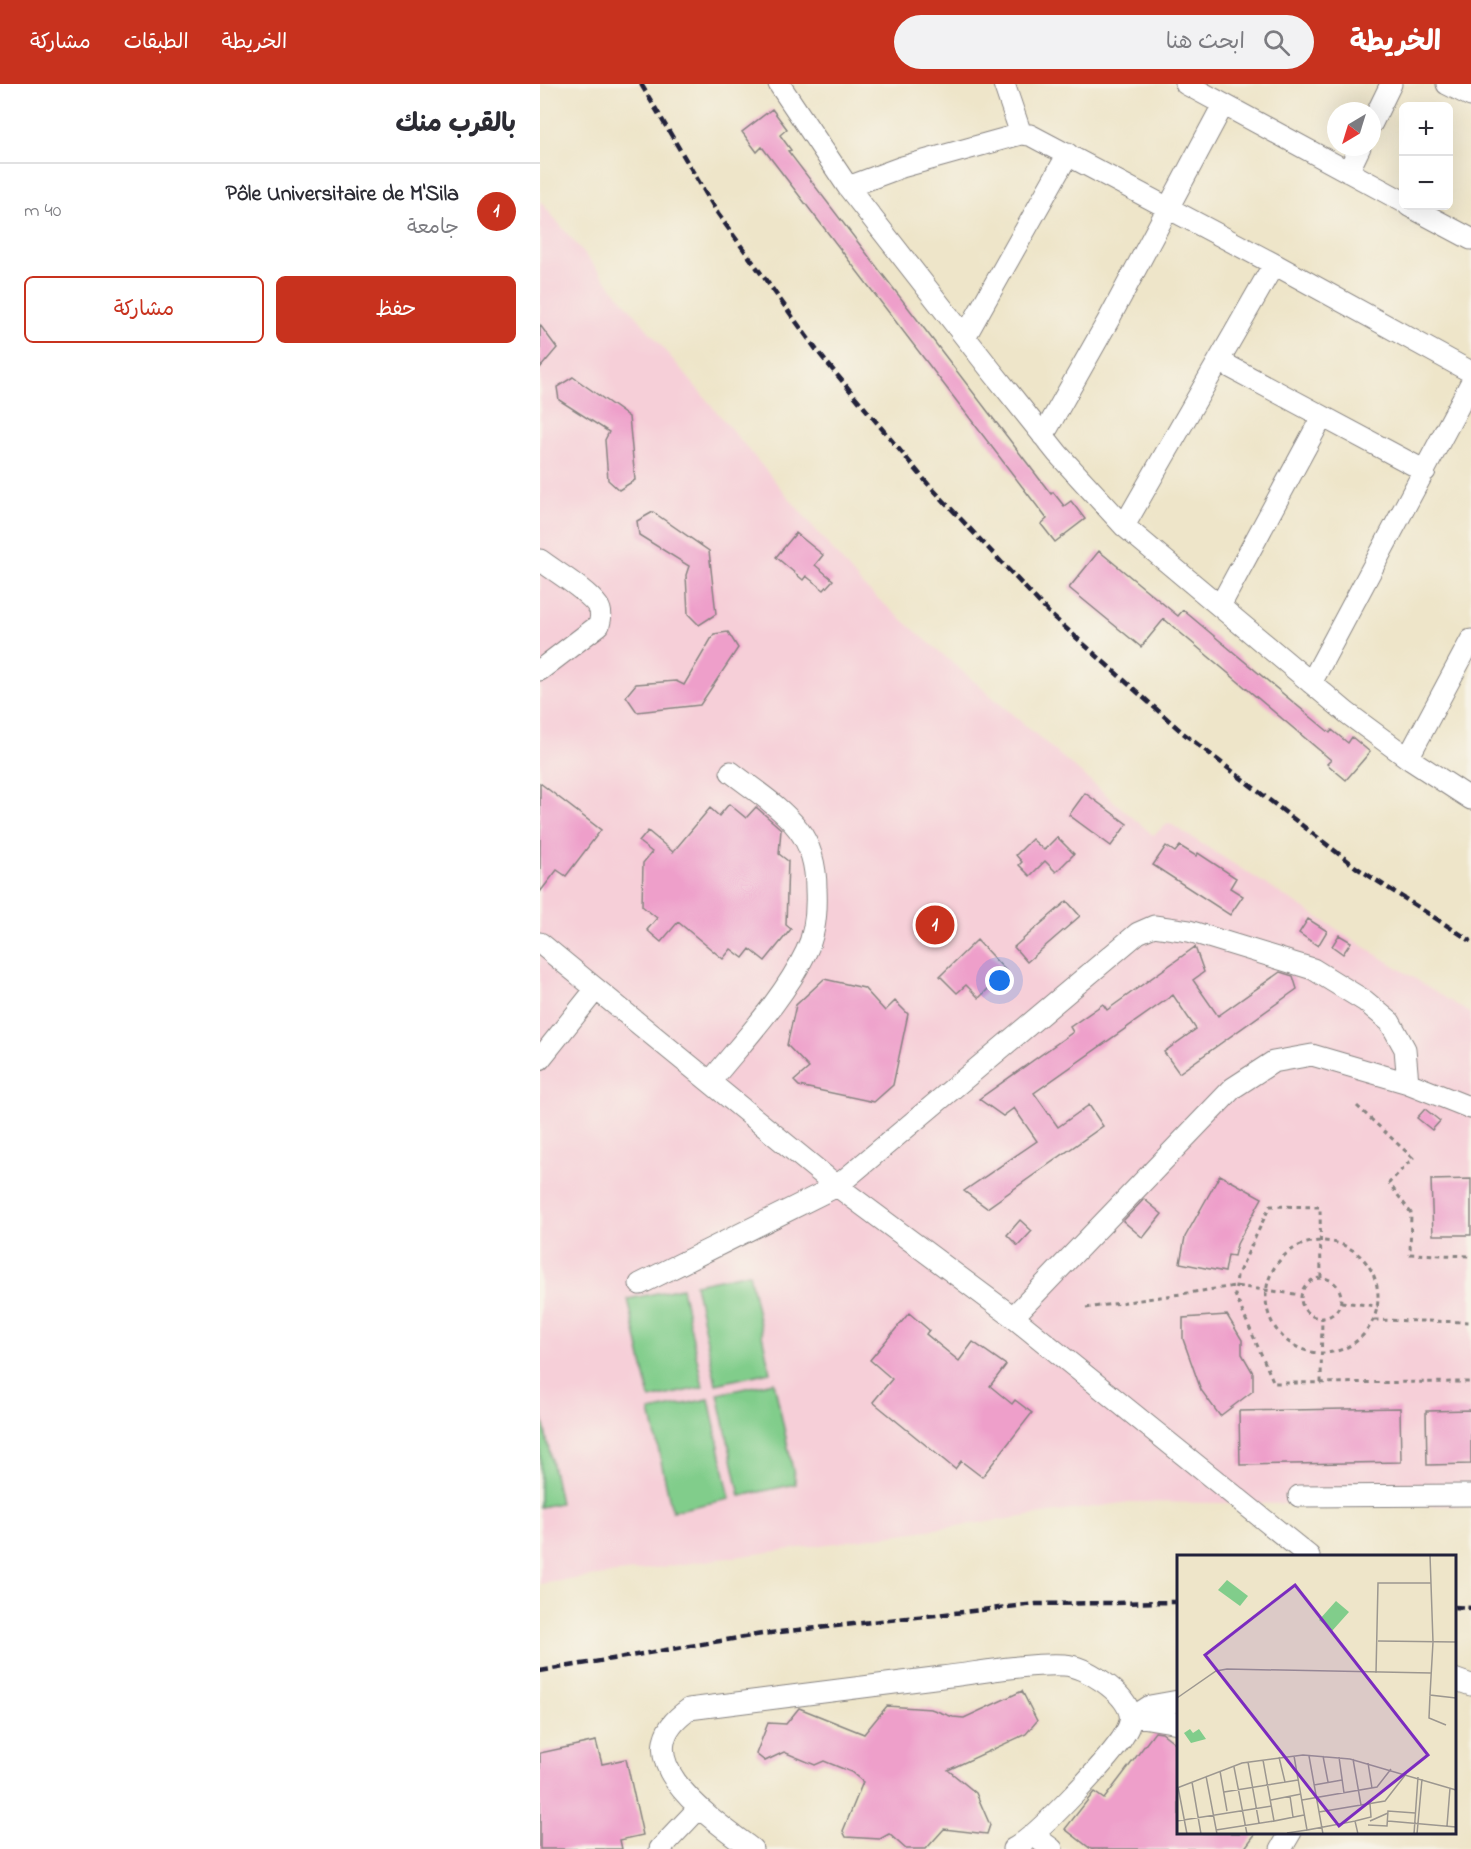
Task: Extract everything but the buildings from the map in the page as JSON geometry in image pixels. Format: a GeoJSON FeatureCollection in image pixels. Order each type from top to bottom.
{"type":"FeatureCollection","features":[{"type":"Feature","properties":{"kind":"street"},"geometry":{"type":"LineString","coordinates":[[780,84],[848,187],[1042,436],[1124,526],[1311,683],[1408,758],[1471,799]]}},
{"type":"Feature","properties":{"kind":"street"},"geometry":{"type":"LineString","coordinates":[[1004,84],[1021,134]]}},
{"type":"Feature","properties":{"kind":"street"},"geometry":{"type":"LineString","coordinates":[[1186,84],[1399,199]]}},
{"type":"Feature","properties":{"kind":"street"},"geometry":{"type":"LineString","coordinates":[[1381,105],[1391,84]]}},
{"type":"Feature","properties":{"kind":"street"},"geometry":{"type":"LineString","coordinates":[[1447,84],[1471,96]]}},
{"type":"Feature","properties":{"kind":"street"},"geometry":{"type":"LineString","coordinates":[[1042,436],[1109,319],[1223,105]]}},
{"type":"Feature","properties":{"kind":"street"},"geometry":{"type":"LineString","coordinates":[[848,187],[902,167],[1021,134],[1041,139],[1471,372]]}},
{"type":"Feature","properties":{"kind":"street"},"geometry":{"type":"LineString","coordinates":[[965,337],[1068,154]]}},
{"type":"Feature","properties":{"kind":"street"},"geometry":{"type":"LineString","coordinates":[[1348,172],[1356,156]]}},
{"type":"Feature","properties":{"kind":"street"},"geometry":{"type":"LineString","coordinates":[[1417,210],[1471,239]]}},
{"type":"Feature","properties":{"kind":"street"},"geometry":{"type":"LineString","coordinates":[[1124,526],[1274,264]]}},
{"type":"Feature","properties":{"kind":"street"},"geometry":{"type":"LineString","coordinates":[[1219,361],[1425,471]]}},
{"type":"Feature","properties":{"kind":"street"},"geometry":{"type":"LineString","coordinates":[[1311,683],[1471,383]]}},
{"type":"Feature","properties":{"kind":"street"},"geometry":{"type":"LineString","coordinates":[[1220,606],[1322,417]]}},
{"type":"Feature","properties":{"kind":"street"},"geometry":{"type":"LineString","coordinates":[[540,560],[588,596],[600,607],[601,615],[599,625],[540,670]]}},
{"type":"Feature","properties":{"kind":"street"},"geometry":{"type":"LineString","coordinates":[[1408,758],[1471,640]]}},
{"type":"Feature","properties":{"kind":"street"},"geometry":{"type":"LineString","coordinates":[[710,1082],[787,985],[807,951],[817,900],[816,872],[812,856],[798,829],[778,808],[731,772]]}},
{"type":"Feature","properties":{"kind":"street"},"geometry":{"type":"LineString","coordinates":[[640,1284],[837,1186],[1138,933],[1154,926],[1189,931],[1312,969],[1365,1001],[1390,1022],[1406,1049],[1408,1083]]}},
{"type":"Feature","properties":{"kind":"street"},"geometry":{"type":"LineString","coordinates":[[540,943],[837,1186],[1013,1317],[1307,1555]]}},
{"type":"Feature","properties":{"kind":"street"},"geometry":{"type":"LineString","coordinates":[[540,1059],[596,989]]}},
{"type":"Feature","properties":{"kind":"street"},"geometry":{"type":"LineString","coordinates":[[1013,1317],[1233,1088],[1273,1062],[1312,1055],[1408,1083],[1471,1108]]}},
{"type":"Feature","properties":{"kind":"street"},"geometry":{"type":"LineString","coordinates":[[1299,1496],[1471,1495]]}},
{"type":"Feature","properties":{"kind":"street"},"geometry":{"type":"LineString","coordinates":[[752,1849],[698,1809],[678,1787],[666,1762],[664,1744],[668,1729],[675,1719],[689,1709],[941,1677],[1064,1665],[1083,1669],[1098,1678],[1133,1715],[1177,1723]]}},
{"type":"Feature","properties":{"kind":"street"},"geometry":{"type":"LineString","coordinates":[[1456,1679],[1471,1685]]}},
{"type":"Feature","properties":{"kind":"street"},"geometry":{"type":"LineString","coordinates":[[1013,1849],[1033,1835],[1114,1749],[1133,1715],[1150,1706],[1177,1701]]}},
{"type":"Feature","properties":{"kind":"street"},"geometry":{"type":"LineString","coordinates":[[660,1849],[698,1809]]}},
{"type":"Feature","properties":{"kind":"street"},"geometry":{"type":"LineString","coordinates":[[1281,1849],[1290,1834]]}},
{"type":"Feature","properties":{"kind":"street"},"geometry":{"type":"LineString","coordinates":[[1033,1835],[1052,1849]]}},
{"type":"Feature","properties":{"kind":"path"},"geometry":{"type":"LineString","coordinates":[[1357,1106],[1413,1158],[1389,1183],[1411,1213],[1410,1254],[1471,1256]]}},
{"type":"Feature","properties":{"kind":"path"},"geometry":{"type":"LineString","coordinates":[[1321,1278],[1320,1208],[1270,1206],[1237,1276],[1235,1295],[1274,1383],[1471,1382]]}},
{"type":"Feature","properties":{"kind":"path"},"geometry":{"type":"LineString","coordinates":[[1311,1241],[1322,1241],[1346,1246],[1361,1256],[1372,1271],[1378,1288],[1378,1306],[1374,1320],[1364,1335],[1351,1346],[1334,1352],[1322,1353],[1299,1348],[1285,1339],[1274,1325],[1267,1309],[1266,1291],[1270,1274],[1280,1259],[1294,1248],[1311,1241]]}},
{"type":"Feature","properties":{"kind":"path"},"geometry":{"type":"LineString","coordinates":[[1321,1278],[1336,1284],[1341,1302],[1334,1313],[1322,1317],[1315,1316],[1305,1308],[1302,1295],[1307,1284],[1321,1278]]}},
{"type":"Feature","properties":{"kind":"path"},"geometry":{"type":"LineString","coordinates":[[1086,1308],[1235,1286],[1302,1295]]}},
{"type":"Feature","properties":{"kind":"path"},"geometry":{"type":"LineString","coordinates":[[1341,1302],[1378,1306]]}},
{"type":"Feature","properties":{"kind":"path"},"geometry":{"type":"LineString","coordinates":[[1321,1383],[1322,1317]]}},
{"type":"Feature","properties":{"kind":"path"},"geometry":{"type":"LineString","coordinates":[[1374,1320],[1471,1322]]}},
{"type":"Feature","properties":{"kind":"shaded area"},"geometry":{"type":"Polygon","coordinates":[[[540,201],[862,585],[1153,835],[1169,823],[1471,1014],[1471,1506],[1130,1502],[540,1584],[540,201]]]}},
{"type":"Feature","properties":{"kind":"green space"},"geometry":{"type":"Polygon","coordinates":[[[749,1273],[770,1372],[716,1384],[695,1284],[749,1273]]]}},
{"type":"Feature","properties":{"kind":"green space"},"geometry":{"type":"Polygon","coordinates":[[[682,1288],[703,1387],[650,1399],[628,1299],[682,1288]]]}},
{"type":"Feature","properties":{"kind":"green space"},"geometry":{"type":"Polygon","coordinates":[[[774,1382],[796,1484],[740,1496],[718,1394],[774,1382]]]}},
{"type":"Feature","properties":{"kind":"green space"},"geometry":{"type":"Polygon","coordinates":[[[709,1399],[730,1499],[672,1511],[650,1411],[709,1399]]]}},
{"type":"Feature","properties":{"kind":"green space"},"geometry":{"type":"Polygon","coordinates":[[[540,1406],[560,1503],[540,1507],[540,1406]]]}},
{"type":"Feature","properties":{"kind":"railway"},"geometry":{"type":"LineString","coordinates":[[641,84],[718,214],[818,352],[928,484],[1050,614],[1183,733],[1357,868],[1471,941]]}},
{"type":"Feature","properties":{"kind":"railway"},"geometry":{"type":"LineString","coordinates":[[540,1671],[762,1634],[1036,1604],[1177,1602]]}},
{"type":"Feature","properties":{"kind":"railway"},"geometry":{"type":"LineString","coordinates":[[1456,1607],[1471,1608]]}},
{"type":"Feature","properties":{"kind":"place","name":"Pôle Universitaire de M'Sila"},"geometry":{"type":"Point","coordinates":[935,925]}}]}
